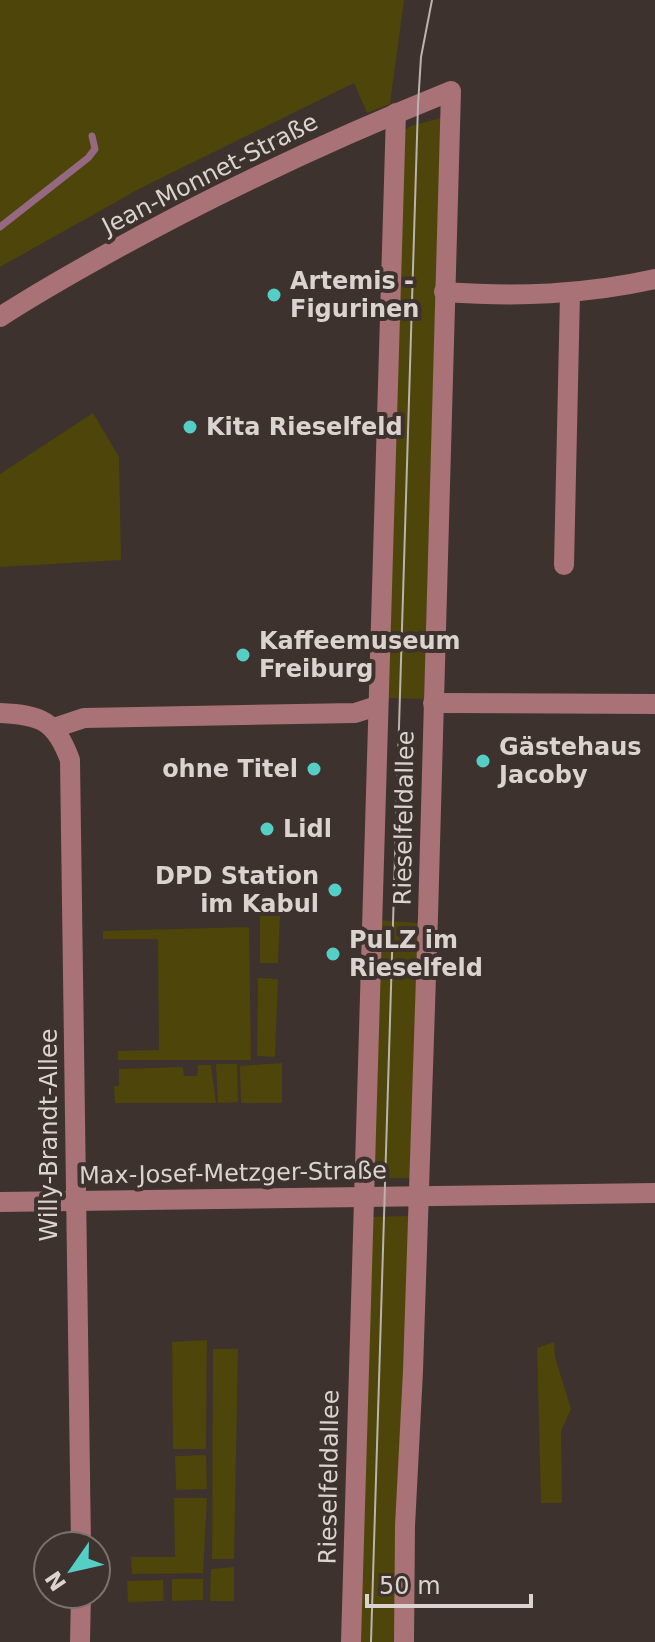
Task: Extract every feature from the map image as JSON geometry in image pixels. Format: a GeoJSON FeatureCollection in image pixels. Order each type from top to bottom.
{"type":"FeatureCollection","features":[{"type":"Feature","properties":{"kind":"street","name":"Jean-Monnet-Straße"},"geometry":{"type":"LineString","coordinates":[[0,317],[28,298],[166,221],[280,165],[451,91]]}},
{"type":"Feature","properties":{"kind":"street","name":"Rieselfeldallee"},"geometry":{"type":"LineString","coordinates":[[404,1642],[451,91]]}},
{"type":"Feature","properties":{"kind":"street","name":"Rieselfeldallee"},"geometry":{"type":"LineString","coordinates":[[351,1642],[396,113]]}},
{"type":"Feature","properties":{"kind":"street"},"geometry":{"type":"LineString","coordinates":[[444,292],[507,296],[570,294],[655,279]]}},
{"type":"Feature","properties":{"kind":"street"},"geometry":{"type":"LineString","coordinates":[[564,565],[570,294]]}},
{"type":"Feature","properties":{"kind":"street"},"geometry":{"type":"LineString","coordinates":[[433,703],[655,704]]}},
{"type":"Feature","properties":{"kind":"street"},"geometry":{"type":"LineString","coordinates":[[0,713],[43,719],[54,728],[84,718],[355,713],[377,706]]}},
{"type":"Feature","properties":{"kind":"street","name":"Willy-Brandt-Allee"},"geometry":{"type":"LineString","coordinates":[[54,728],[70,760],[72,800],[81,1530]]}},
{"type":"Feature","properties":{"kind":"street","name":"Max-Josef-Metzger-Straße"},"geometry":{"type":"LineString","coordinates":[[0,1202],[655,1193]]}},
{"type":"Feature","properties":{"kind":"street"},"geometry":{"type":"LineString","coordinates":[[80,1642],[81,1610]]}},
{"type":"Feature","properties":{"kind":"shaded area"},"geometry":{"type":"Polygon","coordinates":[[[0,0],[404,0],[390,104],[367,113],[354,83],[139,189],[0,267],[0,0]]]}},
{"type":"Feature","properties":{"kind":"shaded area"},"geometry":{"type":"Polygon","coordinates":[[[441,118],[424,699],[385,698],[402,132],[411,126],[441,118]]]}},
{"type":"Feature","properties":{"kind":"shaded area"},"geometry":{"type":"Polygon","coordinates":[[[93,413],[119,457],[121,560],[0,567],[0,474],[93,413]]]}},
{"type":"Feature","properties":{"kind":"shaded area"},"geometry":{"type":"Polygon","coordinates":[[[260,913],[280,914],[278,963],[260,963],[260,913]]]}},
{"type":"Feature","properties":{"kind":"shaded area"},"geometry":{"type":"Polygon","coordinates":[[[378,920],[418,923],[410,1178],[370,1178],[378,920]]]}},
{"type":"Feature","properties":{"kind":"shaded area"},"geometry":{"type":"Polygon","coordinates":[[[249,927],[251,1060],[118,1060],[118,1051],[159,1050],[158,939],[103,939],[103,931],[249,927]]]}},
{"type":"Feature","properties":{"kind":"shaded area"},"geometry":{"type":"Polygon","coordinates":[[[258,978],[278,979],[275,1057],[257,1056],[258,978]]]}},
{"type":"Feature","properties":{"kind":"shaded area"},"geometry":{"type":"Polygon","coordinates":[[[282,1063],[282,1103],[241,1103],[240,1066],[282,1063]]]}},
{"type":"Feature","properties":{"kind":"shaded area"},"geometry":{"type":"Polygon","coordinates":[[[216,1064],[237,1064],[238,1102],[218,1103],[216,1064]]]}},
{"type":"Feature","properties":{"kind":"shaded area"},"geometry":{"type":"Polygon","coordinates":[[[198,1065],[211,1065],[216,1103],[115,1103],[114,1086],[119,1086],[119,1069],[183,1067],[184,1076],[197,1076],[198,1065]]]}},
{"type":"Feature","properties":{"kind":"shaded area"},"geometry":{"type":"Polygon","coordinates":[[[409,1216],[397,1642],[357,1642],[370,1217],[409,1216]]]}},
{"type":"Feature","properties":{"kind":"shaded area"},"geometry":{"type":"Polygon","coordinates":[[[207,1340],[206,1449],[173,1449],[172,1342],[207,1340]]]}},
{"type":"Feature","properties":{"kind":"shaded area"},"geometry":{"type":"Polygon","coordinates":[[[554,1342],[555,1357],[571,1409],[561,1431],[562,1503],[541,1503],[537,1348],[554,1342]]]}},
{"type":"Feature","properties":{"kind":"shaded area"},"geometry":{"type":"Polygon","coordinates":[[[213,1349],[238,1349],[234,1559],[212,1559],[213,1349]]]}},
{"type":"Feature","properties":{"kind":"shaded area"},"geometry":{"type":"Polygon","coordinates":[[[206,1455],[207,1489],[176,1490],[175,1456],[206,1455]]]}},
{"type":"Feature","properties":{"kind":"shaded area"},"geometry":{"type":"Polygon","coordinates":[[[174,1498],[207,1498],[203,1573],[132,1574],[131,1557],[175,1557],[174,1498]]]}},
{"type":"Feature","properties":{"kind":"shaded area"},"geometry":{"type":"Polygon","coordinates":[[[234,1567],[234,1601],[210,1601],[211,1569],[234,1567]]]}},
{"type":"Feature","properties":{"kind":"shaded area"},"geometry":{"type":"Polygon","coordinates":[[[172,1579],[203,1579],[203,1600],[172,1601],[172,1579]]]}},
{"type":"Feature","properties":{"kind":"shaded area"},"geometry":{"type":"Polygon","coordinates":[[[163,1580],[164,1601],[128,1602],[127,1581],[163,1580]]]}},
{"type":"Feature","properties":{"kind":"waterway"},"geometry":{"type":"LineString","coordinates":[[0,227],[88,158],[95,149],[92,136]]}},
{"type":"Feature","properties":{"kind":"tram line"},"geometry":{"type":"LineString","coordinates":[[371,1642],[418,105],[421,57],[432,0]]}},
{"type":"Feature","properties":{"kind":"place","name":"Artemis - Figurinen"},"geometry":{"type":"Point","coordinates":[274,295]}},
{"type":"Feature","properties":{"kind":"place","name":"Kita Rieselfeld"},"geometry":{"type":"Point","coordinates":[190,427]}},
{"type":"Feature","properties":{"kind":"place","name":"Kaffeemuseum Freiburg"},"geometry":{"type":"Point","coordinates":[243,655]}},
{"type":"Feature","properties":{"kind":"place","name":"Gästehaus Jacoby"},"geometry":{"type":"Point","coordinates":[483,761]}},
{"type":"Feature","properties":{"kind":"place","name":"ohne Titel"},"geometry":{"type":"Point","coordinates":[314,769]}},
{"type":"Feature","properties":{"kind":"place","name":"Lidl"},"geometry":{"type":"Point","coordinates":[267,829]}},
{"type":"Feature","properties":{"kind":"place","name":"DPD Station im Kabul"},"geometry":{"type":"Point","coordinates":[335,890]}},
{"type":"Feature","properties":{"kind":"place","name":"PuLZ im Rieselfeld"},"geometry":{"type":"Point","coordinates":[333,954]}}]}
